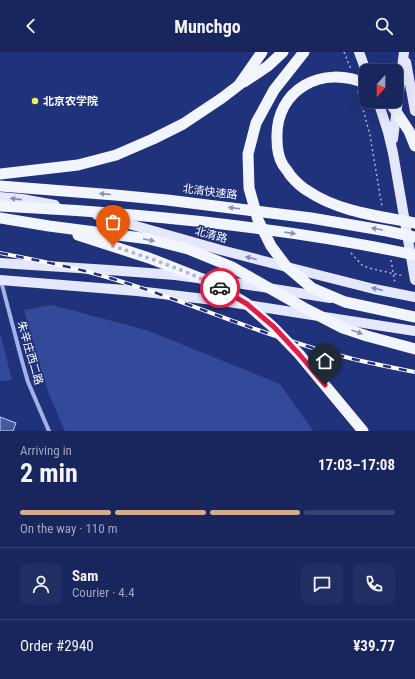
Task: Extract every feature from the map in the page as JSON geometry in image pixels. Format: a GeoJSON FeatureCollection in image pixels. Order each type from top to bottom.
{"type":"FeatureCollection","features":[{"type":"Feature","properties":{"kind":"highway"},"geometry":{"type":"LineString","coordinates":[[239,85],[262,52]]}},
{"type":"Feature","properties":{"kind":"highway"},"geometry":{"type":"LineString","coordinates":[[0,174],[78,165],[116,155],[183,124],[268,66],[283,52]]}},
{"type":"Feature","properties":{"kind":"highway"},"geometry":{"type":"LineString","coordinates":[[304,52],[274,90],[256,123],[248,154],[250,188],[258,220],[271,246],[286,266],[312,288],[345,302],[415,316]]}},
{"type":"Feature","properties":{"kind":"highway"},"geometry":{"type":"LineString","coordinates":[[359,80],[346,77],[329,77],[313,81],[302,86],[293,93],[281,112],[278,123],[276,133],[278,155],[283,165],[295,180],[306,190],[322,199],[341,208],[415,224]]}},
{"type":"Feature","properties":{"kind":"highway"},"geometry":{"type":"LineString","coordinates":[[394,108],[410,131],[415,146]]}},
{"type":"Feature","properties":{"kind":"highway","name":"北清快速路"},"geometry":{"type":"LineString","coordinates":[[0,186],[160,199],[303,217],[415,237]]}},
{"type":"Feature","properties":{"kind":"highway"},"geometry":{"type":"LineString","coordinates":[[0,206],[48,208],[185,219],[310,236],[412,253]]}},
{"type":"Feature","properties":{"kind":"highway"},"geometry":{"type":"LineString","coordinates":[[0,218],[149,239],[188,249],[232,267],[343,328],[367,336],[415,348]]}},
{"type":"Feature","properties":{"kind":"highway"},"geometry":{"type":"LineString","coordinates":[[49,226],[156,261],[205,280],[247,304],[274,327],[299,354],[363,431]]}},
{"type":"Feature","properties":{"kind":"main road"},"geometry":{"type":"LineString","coordinates":[[359,52],[363,64]]}},
{"type":"Feature","properties":{"kind":"main road"},"geometry":{"type":"LineString","coordinates":[[404,52],[415,112]]}},
{"type":"Feature","properties":{"kind":"main road"},"geometry":{"type":"LineString","coordinates":[[393,153],[393,140],[404,52]]}},
{"type":"Feature","properties":{"kind":"main road"},"geometry":{"type":"LineString","coordinates":[[380,108],[393,153],[412,253],[411,256],[415,261]]}},
{"type":"Feature","properties":{"kind":"main road","name":"北清路"},"geometry":{"type":"LineString","coordinates":[[0,197],[22,199],[108,218],[221,250],[415,297]]}},
{"type":"Feature","properties":{"kind":"main road"},"geometry":{"type":"LineString","coordinates":[[412,253],[415,279]]}},
{"type":"Feature","properties":{"kind":"main road"},"geometry":{"type":"LineString","coordinates":[[0,263],[175,275],[243,284],[415,313]]}},
{"type":"Feature","properties":{"kind":"main road"},"geometry":{"type":"LineString","coordinates":[[0,269],[12,265],[23,264]]}},
{"type":"Feature","properties":{"kind":"main road"},"geometry":{"type":"LineString","coordinates":[[0,280],[137,291],[194,298],[415,331]]}},
{"type":"Feature","properties":{"kind":"street","name":"朱辛庄西二路"},"geometry":{"type":"LineString","coordinates":[[0,280],[26,375],[49,431]]}},
{"type":"Feature","properties":{"kind":"path"},"geometry":{"type":"LineString","coordinates":[[344,52],[351,69]]}},
{"type":"Feature","properties":{"kind":"path"},"geometry":{"type":"LineString","coordinates":[[365,108],[383,210]]}},
{"type":"Feature","properties":{"kind":"path"},"geometry":{"type":"LineString","coordinates":[[372,269],[415,279]]}},
{"type":"Feature","properties":{"kind":"shaded area"},"geometry":{"type":"Polygon","coordinates":[[[52,305],[146,330],[280,384],[313,431],[65,431],[48,392],[24,310],[52,305]]]}},
{"type":"Feature","properties":{"kind":"shaded area"},"geometry":{"type":"Polygon","coordinates":[[[0,333],[12,380],[0,381],[0,333]]]}},
{"type":"Feature","properties":{"kind":"building"},"geometry":{"type":"Polygon","coordinates":[[[0,417],[16,423],[13,431],[0,431],[0,417]]]}},
{"type":"Feature","properties":{"kind":"railway"},"geometry":{"type":"LineString","coordinates":[[0,253],[65,266],[103,276],[142,288],[258,330],[308,346],[357,360],[415,372]]}},
{"type":"Feature","properties":{"kind":"way so far"},"geometry":{"type":"LineString","coordinates":[[113,246],[149,258],[205,280],[220,288]]}},
{"type":"Feature","properties":{"kind":"place","name":"北京农学院"},"geometry":{"type":"Point","coordinates":[35,101]}},
{"type":"Feature","properties":{"kind":"route"},"geometry":{"type":"LineString","coordinates":[[220,288],[247,304],[274,327],[325,385]]}}]}
